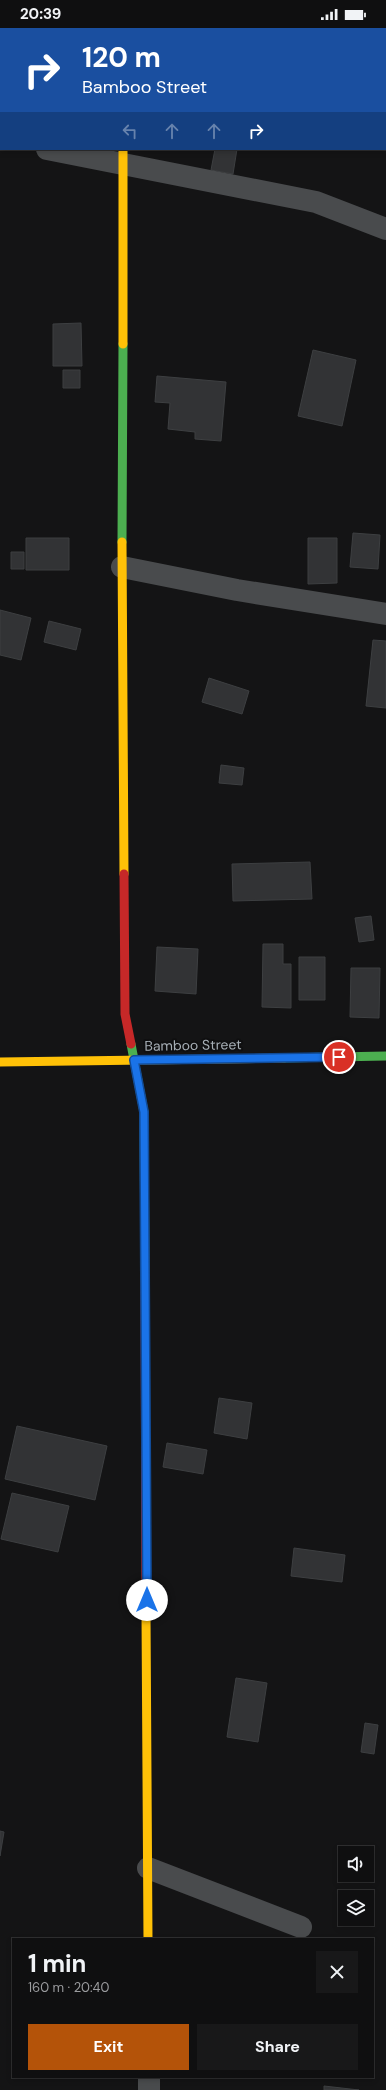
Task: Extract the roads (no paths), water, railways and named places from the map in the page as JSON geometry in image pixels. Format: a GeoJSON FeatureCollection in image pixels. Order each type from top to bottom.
{"type":"FeatureCollection","features":[{"type":"Feature","properties":{"kind":"street"},"geometry":{"type":"LineString","coordinates":[[58,150],[123,156],[316,202],[386,229]]}},
{"type":"Feature","properties":{"kind":"street"},"geometry":{"type":"LineString","coordinates":[[123,156],[122,567],[125,1014],[144,1112],[148,1938]]}},
{"type":"Feature","properties":{"kind":"street"},"geometry":{"type":"LineString","coordinates":[[122,567],[237,590],[386,614]]}},
{"type":"Feature","properties":{"kind":"street","name":"Bamboo Street"},"geometry":{"type":"LineString","coordinates":[[0,1062],[386,1056]]}},
{"type":"Feature","properties":{"kind":"street"},"geometry":{"type":"LineString","coordinates":[[148,1868],[301,1927]]}},
{"type":"Feature","properties":{"kind":"street"},"geometry":{"type":"LineString","coordinates":[[149,2078],[149,2090]]}}]}
